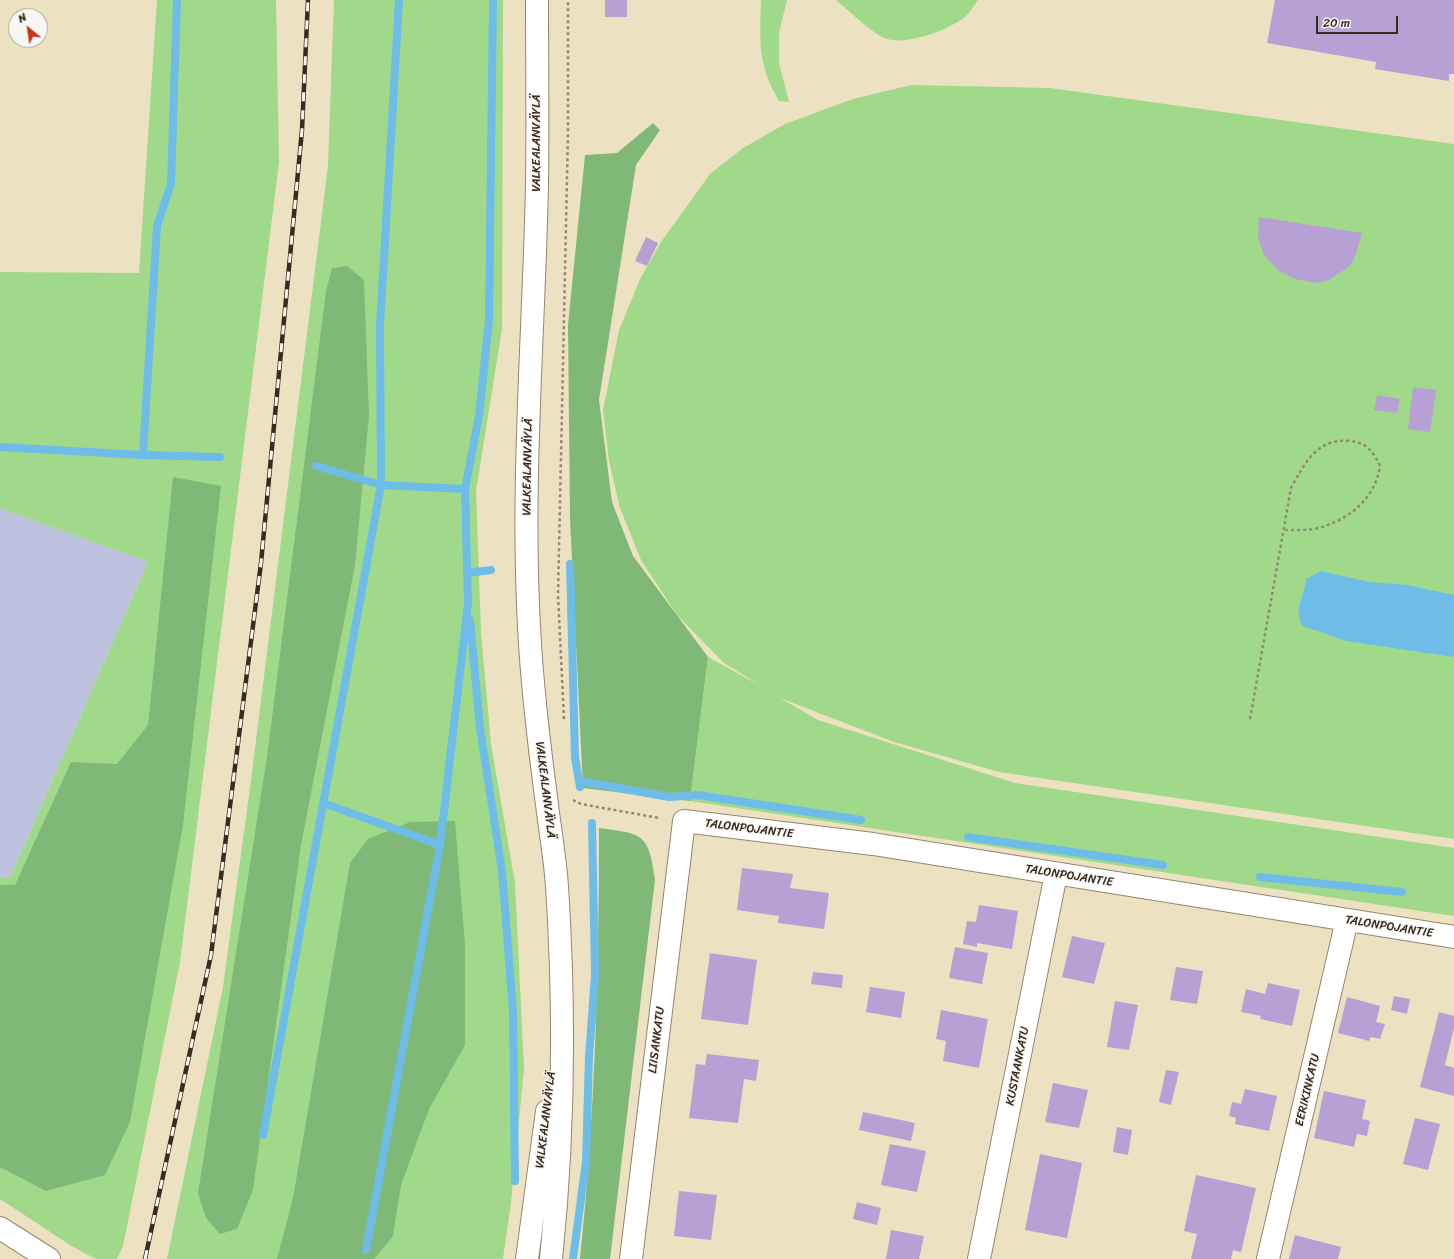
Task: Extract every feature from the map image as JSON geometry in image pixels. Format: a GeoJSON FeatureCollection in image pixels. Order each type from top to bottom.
{"type":"FeatureCollection","features":[{"type":"Feature","properties":{"kind":"street","name":"VALKEALANVÄYLÄ"},"geometry":{"type":"LineString","coordinates":[[537,0],[537,184],[529,381],[527,566],[529,628],[536,716],[556,878],[558,932],[562,1077],[551,1259]]}},
{"type":"Feature","properties":{"kind":"street","name":"TALONPOJANTIE"},"geometry":{"type":"LineString","coordinates":[[684,821],[873,844],[1454,937]]}},
{"type":"Feature","properties":{"kind":"street","name":"LIISANKATU"},"geometry":{"type":"LineString","coordinates":[[631,1259],[684,821]]}},
{"type":"Feature","properties":{"kind":"street","name":"KUSTAANKATU"},"geometry":{"type":"LineString","coordinates":[[979,1259],[1056,874]]}},
{"type":"Feature","properties":{"kind":"street","name":"EERIKINKATU"},"geometry":{"type":"LineString","coordinates":[[1268,1259],[1347,920]]}},
{"type":"Feature","properties":{"kind":"street","name":"VALKEALANVÄYLÄ"},"geometry":{"type":"LineString","coordinates":[[527,1259],[546,1123],[555,1038],[558,932]]}},
{"type":"Feature","properties":{"kind":"street"},"geometry":{"type":"LineString","coordinates":[[0,1228],[49,1259]]}},
{"type":"Feature","properties":{"kind":"street"},"geometry":{"type":"LineString","coordinates":[[0,1244],[21,1259]]}},
{"type":"Feature","properties":{"kind":"path"},"geometry":{"type":"LineString","coordinates":[[564,720],[558,595],[568,132],[568,0]]}},
{"type":"Feature","properties":{"kind":"path"},"geometry":{"type":"LineString","coordinates":[[1250,719],[1291,488],[1306,461],[1321,446],[1337,440],[1356,441],[1368,446],[1375,454],[1380,466],[1373,490],[1365,500],[1344,517],[1324,527],[1284,530]]}},
{"type":"Feature","properties":{"kind":"path"},"geometry":{"type":"LineString","coordinates":[[570,795],[573,800],[581,804],[684,821]]}},
{"type":"Feature","properties":{"kind":"shaded area"},"geometry":{"type":"Polygon","coordinates":[[[0,508],[148,562],[10,878],[0,878],[0,508]]]}},
{"type":"Feature","properties":{"kind":"green space"},"geometry":{"type":"Polygon","coordinates":[[[157,0],[276,0],[279,162],[180,962],[123,1246],[117,1259],[96,1259],[73,1247],[0,1199],[0,878],[10,878],[148,562],[0,508],[0,272],[139,273],[157,0]]]}},
{"type":"Feature","properties":{"kind":"green space"},"geometry":{"type":"Polygon","coordinates":[[[334,0],[503,0],[502,329],[476,491],[481,633],[491,744],[515,883],[524,1069],[511,1202],[503,1259],[167,1259],[223,987],[251,780],[328,166],[334,0]]]}},
{"type":"Feature","properties":{"kind":"green space"},"geometry":{"type":"Polygon","coordinates":[[[761,0],[787,0],[779,33],[779,63],[789,102],[779,101],[763,63],[760,40],[761,0]]]}},
{"type":"Feature","properties":{"kind":"green space"},"geometry":{"type":"Polygon","coordinates":[[[836,0],[978,0],[967,15],[960,21],[950,26],[926,36],[913,39],[891,40],[877,34],[836,0]]]}},
{"type":"Feature","properties":{"kind":"green space"},"geometry":{"type":"Polygon","coordinates":[[[911,85],[1050,88],[1454,144],[1454,839],[999,772],[894,742],[780,698],[818,720],[1015,783],[1454,848],[1454,916],[690,801],[708,657],[761,686],[724,663],[677,615],[641,560],[620,508],[609,461],[603,410],[619,330],[641,277],[661,242],[710,174],[743,148],[785,124],[853,99],[911,85]]]}},
{"type":"Feature","properties":{"kind":"green space"},"geometry":{"type":"Polygon","coordinates":[[[653,123],[660,130],[636,165],[599,400],[612,502],[633,556],[708,657],[690,801],[583,788],[570,519],[568,325],[585,155],[617,153],[653,123]]]}},
{"type":"Feature","properties":{"kind":"green space"},"geometry":{"type":"Polygon","coordinates":[[[347,266],[364,280],[369,416],[355,565],[301,845],[253,1190],[237,1229],[220,1234],[206,1218],[198,1193],[267,757],[326,291],[332,268],[347,266]]]}},
{"type":"Feature","properties":{"kind":"green space"},"geometry":{"type":"Polygon","coordinates":[[[173,477],[221,486],[183,825],[130,1122],[105,1175],[46,1191],[0,1167],[0,885],[15,885],[71,762],[117,764],[148,725],[173,477]]]}},
{"type":"Feature","properties":{"kind":"green space"},"geometry":{"type":"Polygon","coordinates":[[[455,821],[465,945],[465,1045],[429,1109],[401,1185],[393,1236],[374,1259],[277,1259],[293,1198],[350,863],[368,839],[410,822],[455,821]]]}},
{"type":"Feature","properties":{"kind":"green space"},"geometry":{"type":"Polygon","coordinates":[[[599,828],[625,832],[641,839],[646,844],[650,853],[655,880],[610,1259],[580,1259],[593,1098],[597,990],[599,828]]]}},
{"type":"Feature","properties":{"kind":"water"},"geometry":{"type":"Polygon","coordinates":[[[1321,571],[1369,582],[1407,585],[1454,595],[1454,657],[1346,641],[1303,626],[1300,621],[1299,609],[1306,579],[1321,571]]]}},
{"type":"Feature","properties":{"kind":"building"},"geometry":{"type":"Polygon","coordinates":[[[605,0],[627,0],[627,17],[605,17],[605,0]]]}},
{"type":"Feature","properties":{"kind":"building"},"geometry":{"type":"Polygon","coordinates":[[[1275,0],[1454,0],[1454,74],[1449,74],[1449,81],[1375,69],[1376,62],[1267,43],[1275,0]]]}},
{"type":"Feature","properties":{"kind":"building"},"geometry":{"type":"Polygon","coordinates":[[[1259,217],[1362,233],[1351,265],[1329,280],[1315,283],[1295,279],[1279,271],[1270,262],[1263,253],[1258,237],[1259,217]]]}},
{"type":"Feature","properties":{"kind":"building"},"geometry":{"type":"Polygon","coordinates":[[[646,237],[658,243],[647,266],[635,261],[646,237]]]}},
{"type":"Feature","properties":{"kind":"building"},"geometry":{"type":"Polygon","coordinates":[[[1413,387],[1436,390],[1430,432],[1408,429],[1413,387]]]}},
{"type":"Feature","properties":{"kind":"building"},"geometry":{"type":"Polygon","coordinates":[[[1377,395],[1400,399],[1397,413],[1374,410],[1377,395]]]}},
{"type":"Feature","properties":{"kind":"building"},"geometry":{"type":"Polygon","coordinates":[[[742,868],[793,874],[790,888],[829,893],[824,929],[778,923],[779,916],[737,910],[742,868]]]}},
{"type":"Feature","properties":{"kind":"building"},"geometry":{"type":"Polygon","coordinates":[[[979,905],[1018,911],[1012,949],[977,943],[977,947],[963,944],[967,921],[976,922],[979,905]]]}},
{"type":"Feature","properties":{"kind":"building"},"geometry":{"type":"Polygon","coordinates":[[[1072,936],[1105,943],[1094,984],[1062,977],[1072,936]]]}},
{"type":"Feature","properties":{"kind":"building"},"geometry":{"type":"Polygon","coordinates":[[[955,947],[988,953],[982,984],[949,978],[955,947]]]}},
{"type":"Feature","properties":{"kind":"building"},"geometry":{"type":"Polygon","coordinates":[[[710,953],[757,960],[748,1025],[701,1019],[710,953]]]}},
{"type":"Feature","properties":{"kind":"building"},"geometry":{"type":"Polygon","coordinates":[[[1176,967],[1203,971],[1197,1004],[1170,1000],[1176,967]]]}},
{"type":"Feature","properties":{"kind":"building"},"geometry":{"type":"Polygon","coordinates":[[[813,972],[843,975],[842,988],[811,984],[813,972]]]}},
{"type":"Feature","properties":{"kind":"building"},"geometry":{"type":"Polygon","coordinates":[[[1268,983],[1300,990],[1292,1026],[1260,1019],[1261,1016],[1241,1012],[1246,989],[1265,994],[1268,983]]]}},
{"type":"Feature","properties":{"kind":"building"},"geometry":{"type":"Polygon","coordinates":[[[870,987],[905,992],[901,1018],[866,1012],[870,987]]]}},
{"type":"Feature","properties":{"kind":"building"},"geometry":{"type":"Polygon","coordinates":[[[1394,996],[1410,999],[1407,1014],[1391,1010],[1394,996]]]}},
{"type":"Feature","properties":{"kind":"building"},"geometry":{"type":"Polygon","coordinates":[[[1347,997],[1380,1006],[1376,1022],[1385,1024],[1380,1039],[1371,1037],[1369,1041],[1338,1033],[1347,997]]]}},
{"type":"Feature","properties":{"kind":"building"},"geometry":{"type":"Polygon","coordinates":[[[1115,1001],[1138,1005],[1129,1050],[1107,1047],[1115,1001]]]}},
{"type":"Feature","properties":{"kind":"building"},"geometry":{"type":"Polygon","coordinates":[[[941,1010],[988,1019],[979,1068],[943,1061],[946,1041],[936,1039],[941,1010]]]}},
{"type":"Feature","properties":{"kind":"building"},"geometry":{"type":"Polygon","coordinates":[[[1439,1012],[1454,1016],[1454,1028],[1445,1065],[1454,1068],[1454,1096],[1420,1087],[1439,1012]]]}},
{"type":"Feature","properties":{"kind":"building"},"geometry":{"type":"Polygon","coordinates":[[[707,1054],[759,1060],[756,1081],[744,1079],[738,1123],[689,1118],[696,1064],[705,1065],[707,1054]]]}},
{"type":"Feature","properties":{"kind":"building"},"geometry":{"type":"Polygon","coordinates":[[[1166,1070],[1179,1072],[1171,1105],[1159,1102],[1166,1070]]]}},
{"type":"Feature","properties":{"kind":"building"},"geometry":{"type":"Polygon","coordinates":[[[1053,1083],[1088,1090],[1079,1128],[1045,1122],[1053,1083]]]}},
{"type":"Feature","properties":{"kind":"building"},"geometry":{"type":"Polygon","coordinates":[[[1245,1089],[1277,1096],[1269,1131],[1235,1124],[1236,1118],[1229,1116],[1232,1102],[1241,1104],[1245,1089]]]}},
{"type":"Feature","properties":{"kind":"building"},"geometry":{"type":"Polygon","coordinates":[[[1324,1091],[1366,1100],[1362,1119],[1370,1121],[1367,1136],[1357,1134],[1354,1147],[1314,1138],[1324,1091]]]}},
{"type":"Feature","properties":{"kind":"building"},"geometry":{"type":"Polygon","coordinates":[[[863,1112],[915,1123],[911,1141],[859,1130],[863,1112]]]}},
{"type":"Feature","properties":{"kind":"building"},"geometry":{"type":"Polygon","coordinates":[[[1415,1118],[1440,1124],[1428,1170],[1403,1164],[1415,1118]]]}},
{"type":"Feature","properties":{"kind":"building"},"geometry":{"type":"Polygon","coordinates":[[[1117,1127],[1132,1130],[1128,1155],[1113,1152],[1117,1127]]]}},
{"type":"Feature","properties":{"kind":"building"},"geometry":{"type":"Polygon","coordinates":[[[890,1144],[926,1151],[917,1192],[881,1185],[890,1144]]]}},
{"type":"Feature","properties":{"kind":"building"},"geometry":{"type":"Polygon","coordinates":[[[1040,1154],[1082,1163],[1067,1238],[1025,1230],[1040,1154]]]}},
{"type":"Feature","properties":{"kind":"building"},"geometry":{"type":"Polygon","coordinates":[[[1196,1175],[1256,1188],[1241,1252],[1233,1250],[1231,1259],[1191,1259],[1197,1234],[1184,1231],[1196,1175]]]}},
{"type":"Feature","properties":{"kind":"building"},"geometry":{"type":"Polygon","coordinates":[[[679,1191],[717,1195],[711,1240],[674,1236],[679,1191]]]}},
{"type":"Feature","properties":{"kind":"building"},"geometry":{"type":"Polygon","coordinates":[[[857,1202],[881,1208],[877,1225],[853,1219],[857,1202]]]}},
{"type":"Feature","properties":{"kind":"building"},"geometry":{"type":"Polygon","coordinates":[[[891,1230],[924,1236],[919,1259],[886,1259],[891,1230]]]}},
{"type":"Feature","properties":{"kind":"building"},"geometry":{"type":"Polygon","coordinates":[[[1295,1235],[1341,1247],[1338,1259],[1289,1259],[1295,1235]]]}},
{"type":"Feature","properties":{"kind":"waterway"},"geometry":{"type":"LineString","coordinates":[[143,455],[157,226],[171,184],[177,0]]}},
{"type":"Feature","properties":{"kind":"waterway"},"geometry":{"type":"LineString","coordinates":[[263,1135],[381,485],[380,327],[399,0]]}},
{"type":"Feature","properties":{"kind":"waterway"},"geometry":{"type":"LineString","coordinates":[[366,1250],[440,845],[468,604],[465,489],[479,416],[489,320],[493,0]]}},
{"type":"Feature","properties":{"kind":"waterway"},"geometry":{"type":"LineString","coordinates":[[0,447],[143,455],[220,457]]}},
{"type":"Feature","properties":{"kind":"waterway"},"geometry":{"type":"LineString","coordinates":[[316,466],[381,485],[465,489]]}},
{"type":"Feature","properties":{"kind":"waterway"},"geometry":{"type":"LineString","coordinates":[[570,564],[575,757],[580,787]]}},
{"type":"Feature","properties":{"kind":"waterway"},"geometry":{"type":"LineString","coordinates":[[467,573],[491,570]]}},
{"type":"Feature","properties":{"kind":"waterway"},"geometry":{"type":"LineString","coordinates":[[470,620],[480,728],[502,871],[513,1011],[515,1181]]}},
{"type":"Feature","properties":{"kind":"waterway"},"geometry":{"type":"LineString","coordinates":[[579,781],[669,797],[698,795],[861,820]]}},
{"type":"Feature","properties":{"kind":"waterway"},"geometry":{"type":"LineString","coordinates":[[323,803],[440,845]]}},
{"type":"Feature","properties":{"kind":"waterway"},"geometry":{"type":"LineString","coordinates":[[573,1259],[586,1161],[589,1057],[595,975],[592,823]]}},
{"type":"Feature","properties":{"kind":"waterway"},"geometry":{"type":"LineString","coordinates":[[968,837],[1163,865]]}},
{"type":"Feature","properties":{"kind":"waterway"},"geometry":{"type":"LineString","coordinates":[[1260,877],[1402,892]]}},
{"type":"Feature","properties":{"kind":"railway"},"geometry":{"type":"LineString","coordinates":[[145,1259],[211,955],[261,563],[302,130],[308,0]]}}]}
